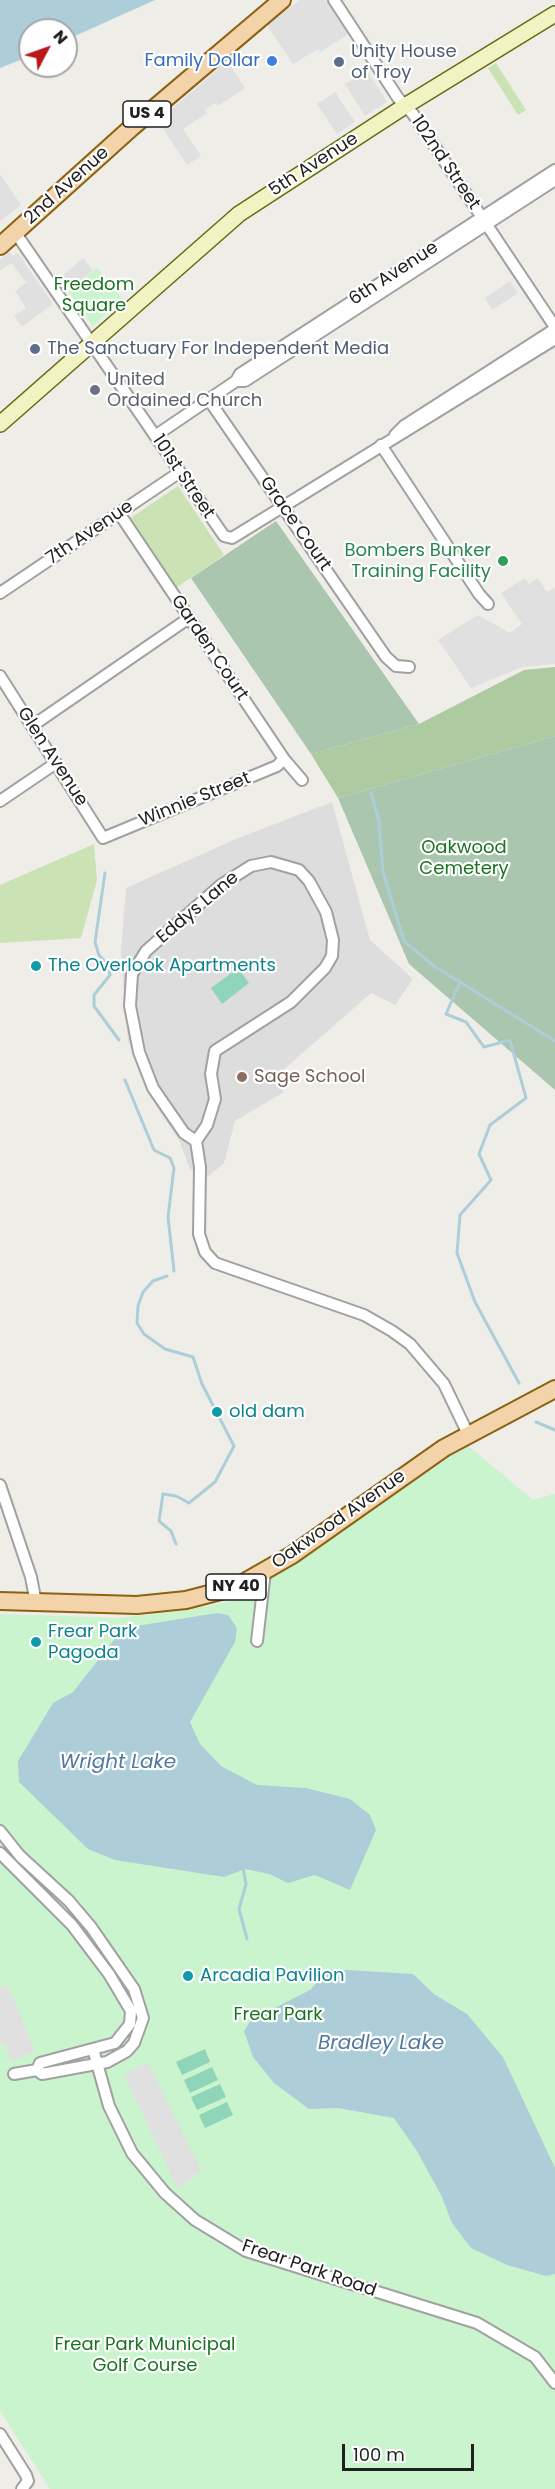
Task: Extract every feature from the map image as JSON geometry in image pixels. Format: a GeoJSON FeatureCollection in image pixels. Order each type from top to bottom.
{"type":"FeatureCollection","features":[{"type":"Feature","properties":{"kind":"main road","name":"2nd Avenue"},"geometry":{"type":"LineString","coordinates":[[15,232],[282,0]]}},
{"type":"Feature","properties":{"kind":"main road","name":"US 4"},"geometry":{"type":"LineString","coordinates":[[0,246],[15,232]]}},
{"type":"Feature","properties":{"kind":"main road","name":"Oakwood Avenue"},"geometry":{"type":"LineString","coordinates":[[0,1601],[122,1606],[186,1600],[236,1587],[265,1572],[468,1434],[555,1389]]}},
{"type":"Feature","properties":{"kind":"street","name":"102nd Street"},"geometry":{"type":"LineString","coordinates":[[334,0],[485,220],[555,328]]}},
{"type":"Feature","properties":{"kind":"street","name":"5th Avenue"},"geometry":{"type":"LineString","coordinates":[[92,343],[239,214],[405,106],[555,14]]}},
{"type":"Feature","properties":{"kind":"street","name":"6th Avenue"},"geometry":{"type":"LineString","coordinates":[[155,436],[236,381],[245,381],[485,220],[555,170]]}},
{"type":"Feature","properties":{"kind":"street","name":"6th Avenue"},"geometry":{"type":"LineString","coordinates":[[485,220],[555,180]]}},
{"type":"Feature","properties":{"kind":"street","name":"101st Street"},"geometry":{"type":"LineString","coordinates":[[15,232],[224,536],[232,538],[282,506]]}},
{"type":"Feature","properties":{"kind":"street"},"geometry":{"type":"LineString","coordinates":[[393,438],[404,426],[555,328]]}},
{"type":"Feature","properties":{"kind":"street"},"geometry":{"type":"LineString","coordinates":[[282,506],[381,445],[408,432],[555,339]]}},
{"type":"Feature","properties":{"kind":"street"},"geometry":{"type":"LineString","coordinates":[[0,424],[92,343]]}},
{"type":"Feature","properties":{"kind":"street","name":"Grace Court"},"geometry":{"type":"LineString","coordinates":[[209,400],[386,657],[396,666],[409,667]]}},
{"type":"Feature","properties":{"kind":"street"},"geometry":{"type":"LineString","coordinates":[[381,445],[479,594],[488,604]]}},
{"type":"Feature","properties":{"kind":"street","name":"7th Avenue"},"geometry":{"type":"LineString","coordinates":[[0,593],[180,472]]}},
{"type":"Feature","properties":{"kind":"street","name":"Garden Court"},"geometry":{"type":"LineString","coordinates":[[119,513],[284,759],[302,780]]}},
{"type":"Feature","properties":{"kind":"street"},"geometry":{"type":"LineString","coordinates":[[32,726],[189,618]]}},
{"type":"Feature","properties":{"kind":"street","name":"Glen Avenue"},"geometry":{"type":"LineString","coordinates":[[0,676],[103,837]]}},
{"type":"Feature","properties":{"kind":"street","name":"Winnie Street"},"geometry":{"type":"LineString","coordinates":[[103,837],[277,766],[284,759]]}},
{"type":"Feature","properties":{"kind":"street"},"geometry":{"type":"LineString","coordinates":[[0,801],[56,763]]}},
{"type":"Feature","properties":{"kind":"street","name":"Eddys Lane"},"geometry":{"type":"LineString","coordinates":[[271,861],[285,864],[298,870],[309,881],[326,912],[333,939],[332,956],[317,977],[291,1002],[215,1051],[211,1074],[215,1099],[207,1125],[196,1141],[183,1133],[160,1101],[146,1070],[130,1006],[132,974],[146,951],[221,885],[251,866],[271,861]]}},
{"type":"Feature","properties":{"kind":"street"},"geometry":{"type":"LineString","coordinates":[[196,1141],[200,1167],[198,1219],[205,1252],[215,1263],[364,1315],[392,1331],[410,1344],[444,1384],[468,1434]]}},
{"type":"Feature","properties":{"kind":"street"},"geometry":{"type":"LineString","coordinates":[[0,1485],[31,1577],[36,1603]]}},
{"type":"Feature","properties":{"kind":"street"},"geometry":{"type":"LineString","coordinates":[[257,1641],[265,1572]]}},
{"type":"Feature","properties":{"kind":"street"},"geometry":{"type":"LineString","coordinates":[[0,1831],[20,1856],[80,1913],[137,1995],[143,2018],[140,2034],[127,2051],[107,2062],[42,2073],[37,2070],[14,2074]]}},
{"type":"Feature","properties":{"kind":"street"},"geometry":{"type":"LineString","coordinates":[[0,1853],[72,1925],[128,2003],[131,2019],[125,2033],[115,2043],[40,2063],[37,2070]]}},
{"type":"Feature","properties":{"kind":"street","name":"Frear Park Road"},"geometry":{"type":"LineString","coordinates":[[93,2049],[114,2119],[132,2153],[156,2184],[195,2220],[246,2251],[477,2323],[535,2357],[555,2383]]}},
{"type":"Feature","properties":{"kind":"street"},"geometry":{"type":"LineString","coordinates":[[0,2434],[26,2475],[28,2481],[23,2488]]}},
{"type":"Feature","properties":{"kind":"shaded area"},"geometry":{"type":"Polygon","coordinates":[[[300,0],[326,0],[349,34],[320,52],[318,49],[293,64],[267,25],[300,0]]]}},
{"type":"Feature","properties":{"kind":"shaded area"},"geometry":{"type":"Polygon","coordinates":[[[227,61],[245,88],[218,106],[215,103],[205,110],[207,113],[183,129],[201,156],[187,165],[158,121],[227,61]]]}},
{"type":"Feature","properties":{"kind":"shaded area"},"geometry":{"type":"Polygon","coordinates":[[[367,70],[387,102],[365,116],[345,84],[367,70]]]}},
{"type":"Feature","properties":{"kind":"shaded area"},"geometry":{"type":"Polygon","coordinates":[[[335,92],[355,122],[337,134],[317,104],[335,92]]]}},
{"type":"Feature","properties":{"kind":"shaded area"},"geometry":{"type":"Polygon","coordinates":[[[0,174],[21,205],[0,221],[0,174]]]}},
{"type":"Feature","properties":{"kind":"shaded area"},"geometry":{"type":"Polygon","coordinates":[[[9,252],[13,256],[18,253],[53,304],[22,327],[14,316],[26,308],[15,291],[26,283],[12,263],[0,270],[0,260],[9,252]]]}},
{"type":"Feature","properties":{"kind":"shaded area"},"geometry":{"type":"Polygon","coordinates":[[[83,258],[93,270],[72,289],[61,277],[83,258]]]}},
{"type":"Feature","properties":{"kind":"shaded area"},"geometry":{"type":"Polygon","coordinates":[[[510,281],[518,293],[492,310],[485,298],[510,281]]]}},
{"type":"Feature","properties":{"kind":"shaded area"},"geometry":{"type":"Polygon","coordinates":[[[525,578],[529,584],[538,578],[547,592],[555,587],[555,664],[522,667],[471,688],[438,640],[478,615],[510,633],[522,624],[501,593],[525,578]]]}},
{"type":"Feature","properties":{"kind":"shaded area"},"geometry":{"type":"Polygon","coordinates":[[[332,802],[370,940],[413,979],[395,1005],[371,993],[274,1078],[284,1092],[235,1121],[224,1163],[206,1178],[190,1169],[179,1140],[156,1106],[128,1041],[121,952],[126,888],[236,839],[332,802]]]}},
{"type":"Feature","properties":{"kind":"shaded area"},"geometry":{"type":"Polygon","coordinates":[[[7,1985],[35,2051],[12,2061],[4,2043],[0,2044],[0,1988],[7,1985]]]}},
{"type":"Feature","properties":{"kind":"shaded area"},"geometry":{"type":"Polygon","coordinates":[[[148,2062],[201,2171],[178,2189],[124,2075],[148,2062]]]}},
{"type":"Feature","properties":{"kind":"green space"},"geometry":{"type":"Polygon","coordinates":[[[496,63],[526,110],[518,115],[488,68],[496,63]]]}},
{"type":"Feature","properties":{"kind":"green space","name":"Freedom Square"},"geometry":{"type":"Polygon","coordinates":[[[97,268],[123,299],[120,301],[117,297],[113,301],[116,305],[93,326],[69,292],[97,268]]]}},
{"type":"Feature","properties":{"kind":"green space"},"geometry":{"type":"Polygon","coordinates":[[[178,486],[224,555],[176,588],[129,519],[178,486]]]}},
{"type":"Feature","properties":{"kind":"green space"},"geometry":{"type":"Polygon","coordinates":[[[276,521],[419,724],[311,754],[191,578],[276,521]]]}},
{"type":"Feature","properties":{"kind":"green space"},"geometry":{"type":"Polygon","coordinates":[[[555,667],[555,736],[338,798],[311,754],[419,724],[524,670],[555,667]]]}},
{"type":"Feature","properties":{"kind":"green space","name":"Oakwood Cemetery"},"geometry":{"type":"Polygon","coordinates":[[[555,736],[555,1090],[409,964],[338,798],[555,736]]]}},
{"type":"Feature","properties":{"kind":"green space"},"geometry":{"type":"Polygon","coordinates":[[[94,844],[97,880],[81,938],[0,943],[0,885],[94,844]]]}},
{"type":"Feature","properties":{"kind":"green space"},"geometry":{"type":"Polygon","coordinates":[[[238,968],[249,983],[222,1004],[211,988],[238,968]]]}},
{"type":"Feature","properties":{"kind":"green space","name":"Frear Park"},"geometry":{"type":"Polygon","coordinates":[[[467,1445],[533,1500],[555,1494],[555,2489],[50,2489],[0,2411],[0,1614],[118,1618],[188,1610],[231,1601],[295,1563],[467,1445]]]}},
{"type":"Feature","properties":{"kind":"green space"},"geometry":{"type":"Polygon","coordinates":[[[205,2049],[210,2062],[182,2075],[176,2062],[205,2049]]]}},
{"type":"Feature","properties":{"kind":"green space"},"geometry":{"type":"Polygon","coordinates":[[[212,2067],[218,2080],[190,2093],[184,2080],[212,2067]]]}},
{"type":"Feature","properties":{"kind":"green space"},"geometry":{"type":"Polygon","coordinates":[[[220,2084],[226,2097],[197,2110],[191,2097],[220,2084]]]}},
{"type":"Feature","properties":{"kind":"green space"},"geometry":{"type":"Polygon","coordinates":[[[227,2102],[233,2115],[205,2128],[199,2115],[227,2102]]]}},
{"type":"Feature","properties":{"kind":"water"},"geometry":{"type":"Polygon","coordinates":[[[0,0],[155,0],[78,35],[78,18],[18,18],[18,61],[0,68],[0,0]]]}},
{"type":"Feature","properties":{"kind":"water","name":"Wright Lake"},"geometry":{"type":"Polygon","coordinates":[[[217,1613],[228,1615],[237,1628],[235,1642],[190,1722],[200,1744],[221,1766],[257,1785],[306,1788],[350,1799],[370,1815],[376,1830],[350,1890],[315,1875],[288,1883],[269,1874],[245,1869],[224,1877],[115,1860],[88,1849],[19,1782],[18,1761],[53,1703],[73,1692],[117,1636],[130,1627],[217,1613]]]}},
{"type":"Feature","properties":{"kind":"water","name":"Bradley Lake"},"geometry":{"type":"Polygon","coordinates":[[[330,1969],[413,1974],[434,1994],[467,2014],[503,2057],[555,2168],[555,2274],[546,2276],[507,2265],[471,2248],[452,2223],[442,2197],[417,2151],[394,2118],[338,2108],[309,2109],[274,2083],[253,2057],[244,2031],[251,2020],[310,1990],[330,1969]]]}},
{"type":"Feature","properties":{"kind":"waterway"},"geometry":{"type":"LineString","coordinates":[[371,793],[379,821],[383,872],[404,941],[434,966],[555,1041]]}},
{"type":"Feature","properties":{"kind":"waterway"},"geometry":{"type":"LineString","coordinates":[[105,873],[95,942],[99,955],[109,966],[110,975],[94,995],[94,1006],[119,1040]]}},
{"type":"Feature","properties":{"kind":"waterway"},"geometry":{"type":"LineString","coordinates":[[460,982],[446,1014],[466,1022],[484,1047],[510,1040],[526,1098],[490,1125],[479,1154],[491,1180],[460,1215],[457,1253],[475,1302],[519,1383]]}},
{"type":"Feature","properties":{"kind":"waterway"},"geometry":{"type":"LineString","coordinates":[[125,1080],[154,1150],[170,1158],[174,1168],[168,1217],[174,1271]]}},
{"type":"Feature","properties":{"kind":"waterway"},"geometry":{"type":"LineString","coordinates":[[167,1276],[153,1281],[143,1292],[138,1306],[137,1323],[144,1334],[165,1349],[193,1357],[202,1384],[234,1446],[215,1482],[189,1503],[176,1496],[163,1494],[159,1521],[171,1531],[176,1544]]}},
{"type":"Feature","properties":{"kind":"waterway"},"geometry":{"type":"LineString","coordinates":[[536,1422],[555,1430]]}},
{"type":"Feature","properties":{"kind":"waterway"},"geometry":{"type":"LineString","coordinates":[[243,1868],[246,1884],[239,1909],[247,1939]]}},
{"type":"Feature","properties":{"kind":"place","name":"Family Dollar"},"geometry":{"type":"Point","coordinates":[272,61]}},
{"type":"Feature","properties":{"kind":"place","name":"Unity House of Troy"},"geometry":{"type":"Point","coordinates":[339,62]}},
{"type":"Feature","properties":{"kind":"place","name":"The Sanctuary For Independent Media"},"geometry":{"type":"Point","coordinates":[35,349]}},
{"type":"Feature","properties":{"kind":"place","name":"United Ordained Church"},"geometry":{"type":"Point","coordinates":[95,390]}},
{"type":"Feature","properties":{"kind":"place","name":"Bombers Bunker Training Facility"},"geometry":{"type":"Point","coordinates":[503,561]}},
{"type":"Feature","properties":{"kind":"place","name":"The Overlook Apartments"},"geometry":{"type":"Point","coordinates":[36,966]}},
{"type":"Feature","properties":{"kind":"place","name":"Sage School"},"geometry":{"type":"Point","coordinates":[242,1077]}},
{"type":"Feature","properties":{"kind":"place","name":"old dam"},"geometry":{"type":"Point","coordinates":[217,1412]}},
{"type":"Feature","properties":{"kind":"place","name":"Frear Park Pagoda"},"geometry":{"type":"Point","coordinates":[36,1642]}},
{"type":"Feature","properties":{"kind":"place","name":"Arcadia Pavilion"},"geometry":{"type":"Point","coordinates":[188,1976]}},
{"type":"Feature","properties":{"kind":"park label","name":"Frear Park Municipal Golf Course"},"geometry":{"type":"Point","coordinates":[145,2355]}}]}
